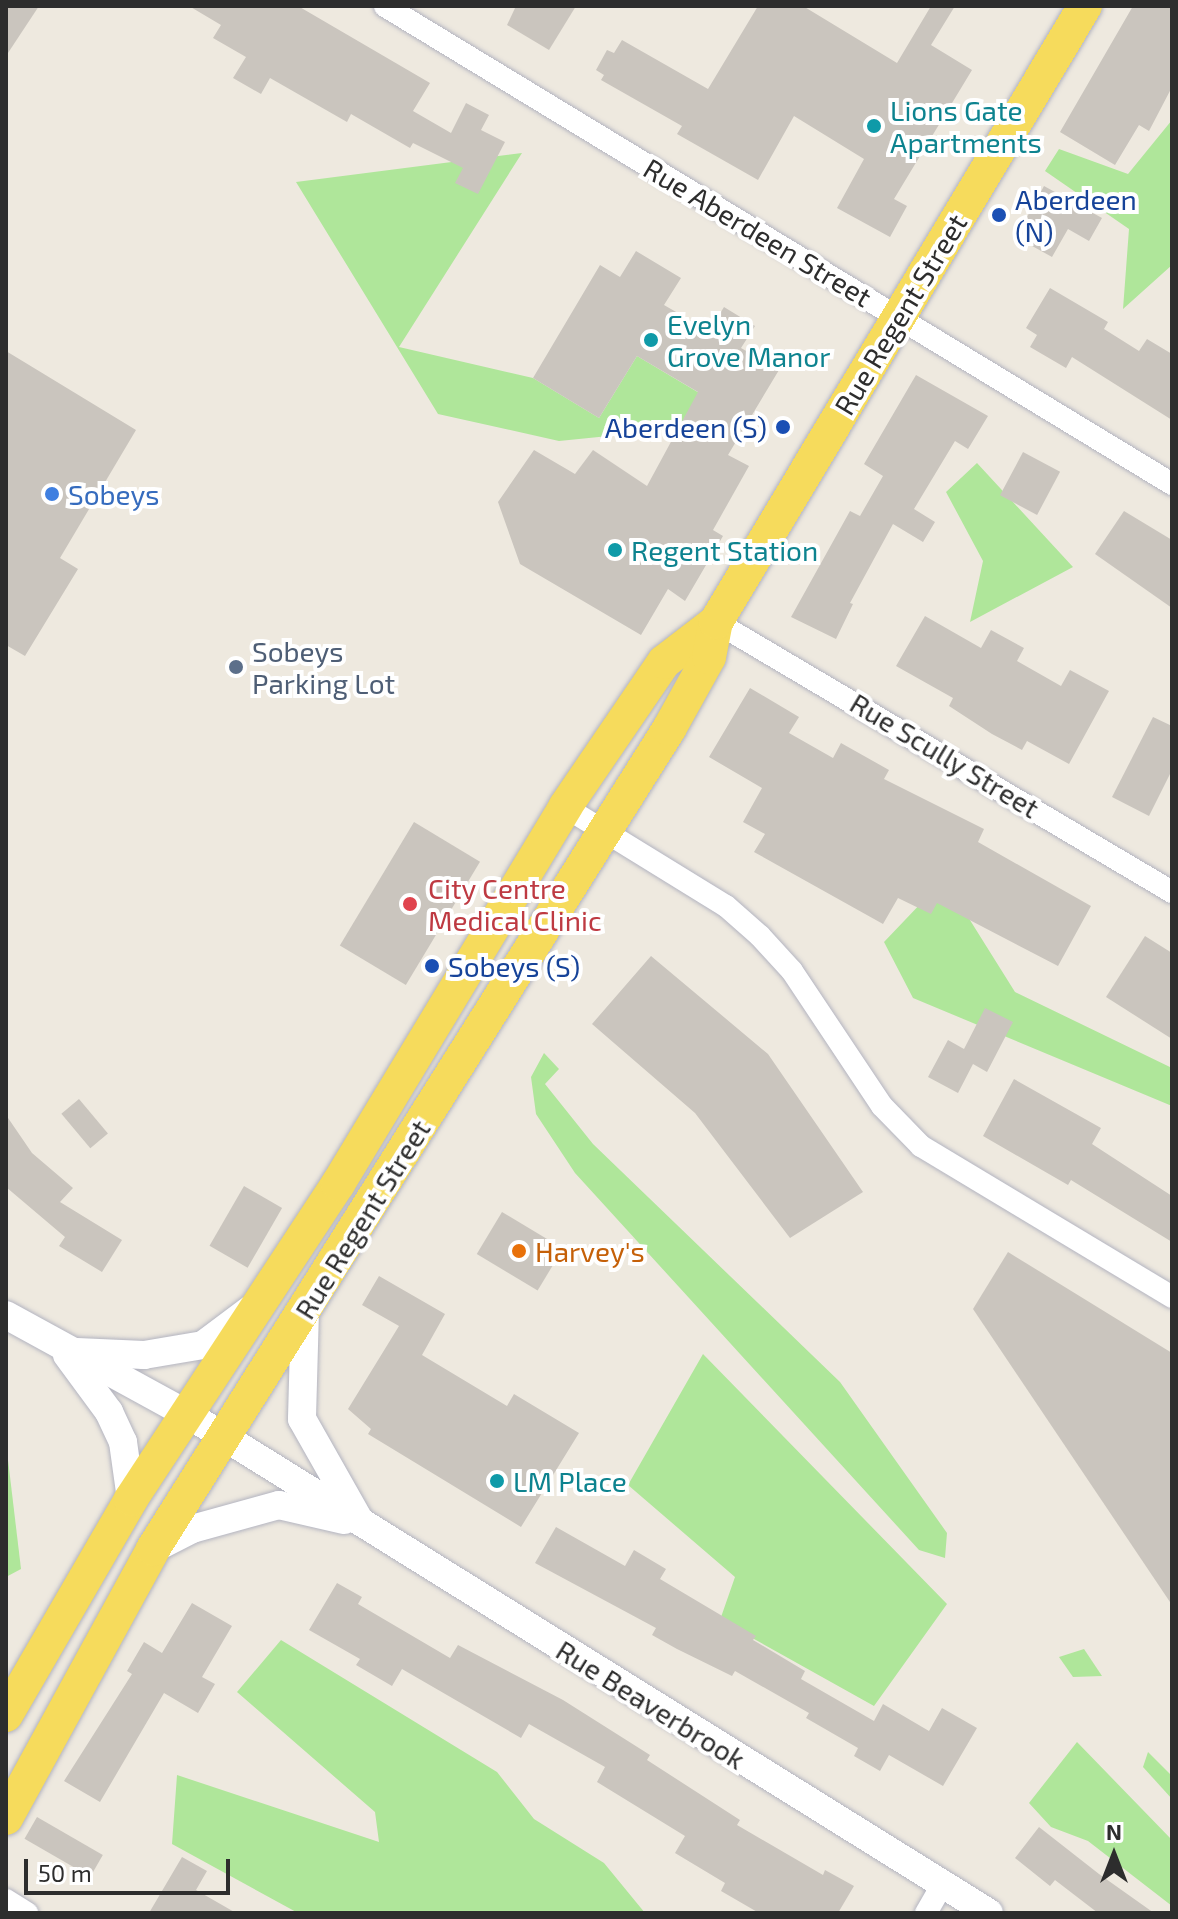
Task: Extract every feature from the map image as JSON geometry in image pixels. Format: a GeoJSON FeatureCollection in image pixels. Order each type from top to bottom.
{"type":"FeatureCollection","features":[{"type":"Feature","properties":{"kind":"main road","name":"Rue Regent Street"},"geometry":{"type":"LineString","coordinates":[[6,1818],[153,1549],[604,832],[709,657],[716,622],[1085,6]]}},
{"type":"Feature","properties":{"kind":"main road","name":"Rue Regent Street"},"geometry":{"type":"LineString","coordinates":[[6,1715],[131,1499],[266,1297],[565,807],[664,662],[716,622]]}},
{"type":"Feature","properties":{"kind":"street","name":"Rue Aberdeen Street"},"geometry":{"type":"LineString","coordinates":[[385,6],[1172,484]]}},
{"type":"Feature","properties":{"kind":"street","name":"Rue Scully Street"},"geometry":{"type":"LineString","coordinates":[[716,622],[1172,892]]}},
{"type":"Feature","properties":{"kind":"street"},"geometry":{"type":"LineString","coordinates":[[565,807],[726,906],[760,936],[792,971],[882,1106],[921,1146],[1172,1297]]}},
{"type":"Feature","properties":{"kind":"street"},"geometry":{"type":"LineString","coordinates":[[65,1351],[144,1355],[203,1345],[266,1297]]}},
{"type":"Feature","properties":{"kind":"street"},"geometry":{"type":"LineString","coordinates":[[305,1310],[302,1419],[360,1522]]}},
{"type":"Feature","properties":{"kind":"street","name":"Rue Beaverbrook"},"geometry":{"type":"LineString","coordinates":[[6,1315],[65,1351],[189,1415],[944,1882],[989,1913]]}},
{"type":"Feature","properties":{"kind":"street"},"geometry":{"type":"LineString","coordinates":[[65,1351],[109,1412],[123,1442],[131,1499]]}},
{"type":"Feature","properties":{"kind":"street"},"geometry":{"type":"LineString","coordinates":[[153,1549],[192,1529],[279,1505],[360,1522]]}},
{"type":"Feature","properties":{"kind":"street"},"geometry":{"type":"LineString","coordinates":[[926,1913],[944,1882]]}},
{"type":"Feature","properties":{"kind":"street"},"geometry":{"type":"LineString","coordinates":[[6,1900],[27,1913]]}},
{"type":"Feature","properties":{"kind":"green space"},"geometry":{"type":"Polygon","coordinates":[[[1172,120],[1172,265],[1123,309],[1129,229],[1045,171],[1059,149],[1128,174],[1172,120]]]}},
{"type":"Feature","properties":{"kind":"green space"},"geometry":{"type":"Polygon","coordinates":[[[522,153],[399,347],[533,378],[599,418],[637,356],[748,422],[559,441],[438,414],[296,182],[522,153]]]}},
{"type":"Feature","properties":{"kind":"green space"},"geometry":{"type":"Polygon","coordinates":[[[977,463],[1073,567],[970,622],[983,561],[946,492],[977,463]]]}},
{"type":"Feature","properties":{"kind":"green space"},"geometry":{"type":"Polygon","coordinates":[[[925,899],[958,901],[1015,992],[1172,1068],[1172,1106],[913,998],[884,942],[925,899]]]}},
{"type":"Feature","properties":{"kind":"green space"},"geometry":{"type":"Polygon","coordinates":[[[544,1053],[559,1069],[545,1084],[593,1144],[840,1382],[947,1533],[945,1558],[919,1550],[575,1173],[536,1114],[531,1077],[544,1053]]]}},
{"type":"Feature","properties":{"kind":"green space"},"geometry":{"type":"Polygon","coordinates":[[[703,1354],[947,1604],[874,1706],[720,1620],[735,1577],[628,1485],[703,1354]]]}},
{"type":"Feature","properties":{"kind":"green space"},"geometry":{"type":"Polygon","coordinates":[[[6,1443],[21,1569],[6,1577],[6,1443]]]}},
{"type":"Feature","properties":{"kind":"green space"},"geometry":{"type":"Polygon","coordinates":[[[281,1640],[497,1772],[534,1819],[604,1863],[645,1913],[298,1913],[172,1844],[177,1775],[379,1842],[375,1812],[237,1692],[281,1640]]]}},
{"type":"Feature","properties":{"kind":"green space"},"geometry":{"type":"Polygon","coordinates":[[[1084,1649],[1102,1676],[1073,1677],[1059,1657],[1084,1649]]]}},
{"type":"Feature","properties":{"kind":"green space"},"geometry":{"type":"Polygon","coordinates":[[[1077,1742],[1172,1840],[1172,1906],[1088,1841],[1051,1827],[1029,1803],[1077,1742]]]}},
{"type":"Feature","properties":{"kind":"green space"},"geometry":{"type":"Polygon","coordinates":[[[1148,1752],[1172,1776],[1172,1799],[1143,1767],[1148,1752]]]}},
{"type":"Feature","properties":{"kind":"building"},"geometry":{"type":"Polygon","coordinates":[[[6,6],[39,6],[6,56],[6,6]]]}},
{"type":"Feature","properties":{"kind":"building"},"geometry":{"type":"Polygon","coordinates":[[[189,6],[298,6],[430,83],[413,111],[451,133],[466,103],[489,115],[481,130],[505,142],[478,194],[455,183],[463,168],[413,143],[410,148],[351,114],[347,122],[270,78],[261,94],[233,78],[246,57],[213,38],[221,25],[189,6]]]}},
{"type":"Feature","properties":{"kind":"building"},"geometry":{"type":"Polygon","coordinates":[[[516,6],[576,6],[549,50],[507,25],[516,6]]]}},
{"type":"Feature","properties":{"kind":"building","name":"Lions Gate Apartments"},"geometry":{"type":"Polygon","coordinates":[[[758,6],[803,6],[897,63],[931,6],[955,6],[931,45],[972,70],[894,199],[907,206],[890,237],[837,208],[864,159],[794,116],[758,180],[677,134],[682,126],[601,80],[604,75],[596,70],[607,50],[614,53],[622,40],[708,89],[758,6]]]}},
{"type":"Feature","properties":{"kind":"building"},"geometry":{"type":"Polygon","coordinates":[[[1133,6],[1172,6],[1172,87],[1149,131],[1139,125],[1115,165],[1060,132],[1133,6]]]}},
{"type":"Feature","properties":{"kind":"building"},"geometry":{"type":"Polygon","coordinates":[[[1044,186],[1102,218],[1089,241],[1068,229],[1052,257],[1016,237],[1044,186]]]}},
{"type":"Feature","properties":{"kind":"building"},"geometry":{"type":"Polygon","coordinates":[[[636,251],[681,278],[664,305],[709,331],[724,307],[755,326],[741,348],[779,370],[728,455],[749,466],[713,530],[723,536],[685,601],[668,589],[641,635],[520,564],[498,502],[534,450],[575,474],[593,450],[647,486],[698,392],[637,356],[599,418],[533,378],[600,265],[620,277],[636,251]]]}},
{"type":"Feature","properties":{"kind":"building"},"geometry":{"type":"Polygon","coordinates":[[[1050,288],[1108,322],[1104,329],[1139,351],[1147,339],[1172,354],[1172,420],[1072,357],[1066,368],[1030,347],[1037,335],[1026,328],[1050,288]]]}},
{"type":"Feature","properties":{"kind":"building","name":"Sobeys"},"geometry":{"type":"Polygon","coordinates":[[[6,351],[136,430],[60,558],[78,569],[25,656],[6,645],[6,351]]]}},
{"type":"Feature","properties":{"kind":"building"},"geometry":{"type":"Polygon","coordinates":[[[916,375],[988,416],[968,449],[955,441],[914,509],[935,522],[923,542],[893,524],[850,603],[853,604],[836,639],[791,617],[850,511],[860,516],[883,476],[864,464],[916,375]]]}},
{"type":"Feature","properties":{"kind":"building"},"geometry":{"type":"Polygon","coordinates":[[[1023,452],[1060,472],[1037,515],[1000,495],[1023,452]]]}},
{"type":"Feature","properties":{"kind":"building"},"geometry":{"type":"Polygon","coordinates":[[[1124,511],[1172,540],[1172,608],[1095,554],[1124,511]]]}},
{"type":"Feature","properties":{"kind":"building"},"geometry":{"type":"Polygon","coordinates":[[[925,616],[981,648],[991,630],[1024,648],[1017,661],[1061,686],[1070,670],[1109,691],[1069,764],[1027,741],[1022,750],[992,734],[949,706],[953,698],[896,666],[925,616]]]}},
{"type":"Feature","properties":{"kind":"building"},"geometry":{"type":"Polygon","coordinates":[[[750,688],[799,717],[789,733],[833,758],[841,743],[889,770],[884,779],[984,829],[978,842],[1091,906],[1058,966],[937,903],[931,914],[898,898],[883,924],[754,852],[765,834],[743,822],[762,788],[709,757],[750,688]]]}},
{"type":"Feature","properties":{"kind":"building"},"geometry":{"type":"Polygon","coordinates":[[[1153,717],[1172,726],[1172,770],[1149,816],[1112,797],[1153,717]]]}},
{"type":"Feature","properties":{"kind":"building","name":"City Centre Medical Clinic"},"geometry":{"type":"Polygon","coordinates":[[[414,822],[480,862],[406,985],[340,945],[414,822]]]}},
{"type":"Feature","properties":{"kind":"building"},"geometry":{"type":"Polygon","coordinates":[[[1145,936],[1172,953],[1172,1039],[1106,997],[1145,936]]]}},
{"type":"Feature","properties":{"kind":"building"},"geometry":{"type":"Polygon","coordinates":[[[651,956],[768,1054],[863,1192],[790,1238],[695,1113],[592,1024],[651,956]]]}},
{"type":"Feature","properties":{"kind":"building"},"geometry":{"type":"Polygon","coordinates":[[[985,1008],[1013,1022],[987,1072],[973,1064],[958,1093],[928,1077],[948,1040],[964,1049],[985,1008]]]}},
{"type":"Feature","properties":{"kind":"building"},"geometry":{"type":"Polygon","coordinates":[[[1014,1079],[1101,1128],[1092,1144],[1172,1196],[1172,1242],[1071,1180],[1068,1185],[983,1136],[1014,1079]]]}},
{"type":"Feature","properties":{"kind":"building"},"geometry":{"type":"Polygon","coordinates":[[[79,1099],[108,1133],[90,1148],[61,1114],[79,1099]]]}},
{"type":"Feature","properties":{"kind":"building"},"geometry":{"type":"Polygon","coordinates":[[[6,1115],[32,1153],[73,1188],[60,1202],[122,1240],[102,1272],[59,1246],[65,1237],[6,1187],[6,1115]]]}},
{"type":"Feature","properties":{"kind":"building"},"geometry":{"type":"Polygon","coordinates":[[[244,1186],[282,1208],[248,1268],[210,1246],[244,1186]]]}},
{"type":"Feature","properties":{"kind":"building","name":"Harvey's"},"geometry":{"type":"Polygon","coordinates":[[[502,1212],[563,1249],[538,1291],[477,1254],[502,1212]]]}},
{"type":"Feature","properties":{"kind":"building"},"geometry":{"type":"Polygon","coordinates":[[[1008,1252],[1172,1353],[1172,1605],[973,1309],[1008,1252]]]}},
{"type":"Feature","properties":{"kind":"building","name":"LM Place"},"geometry":{"type":"Polygon","coordinates":[[[379,1276],[445,1314],[422,1355],[507,1406],[514,1394],[579,1433],[521,1527],[368,1434],[371,1429],[348,1409],[399,1326],[362,1305],[379,1276]]]}},
{"type":"Feature","properties":{"kind":"building"},"geometry":{"type":"Polygon","coordinates":[[[556,1527],[625,1566],[634,1550],[666,1569],[660,1579],[756,1636],[753,1640],[805,1671],[801,1679],[874,1721],[883,1704],[929,1731],[942,1708],[977,1728],[943,1786],[889,1755],[880,1771],[854,1756],[858,1748],[806,1718],[809,1713],[735,1671],[732,1676],[677,1649],[652,1635],[656,1628],[535,1563],[556,1527]]]}},
{"type":"Feature","properties":{"kind":"building"},"geometry":{"type":"Polygon","coordinates":[[[337,1583],[362,1597],[358,1604],[450,1658],[458,1645],[563,1700],[650,1755],[647,1760],[740,1820],[737,1825],[823,1875],[825,1870],[854,1886],[838,1913],[759,1913],[721,1891],[725,1883],[675,1853],[685,1836],[597,1782],[605,1767],[529,1724],[521,1738],[402,1669],[392,1686],[356,1665],[360,1659],[309,1630],[337,1583]]]}},
{"type":"Feature","properties":{"kind":"building"},"geometry":{"type":"Polygon","coordinates":[[[192,1603],[232,1626],[202,1677],[215,1684],[198,1713],[164,1693],[100,1802],[64,1781],[132,1674],[127,1671],[144,1642],[162,1653],[192,1603]]]}},
{"type":"Feature","properties":{"kind":"building"},"geometry":{"type":"Polygon","coordinates":[[[37,1817],[103,1855],[90,1877],[24,1839],[37,1817]]]}},
{"type":"Feature","properties":{"kind":"building"},"geometry":{"type":"Polygon","coordinates":[[[1039,1827],[1154,1913],[1098,1913],[1055,1880],[1050,1886],[1015,1858],[1039,1827]]]}},
{"type":"Feature","properties":{"kind":"building"},"geometry":{"type":"Polygon","coordinates":[[[182,1857],[207,1871],[196,1890],[236,1913],[149,1913],[182,1857]]]}},
{"type":"Feature","properties":{"kind":"place","name":"Lions Gate Apartments"},"geometry":{"type":"Point","coordinates":[874,126]}},
{"type":"Feature","properties":{"kind":"place","name":"Aberdeen (N)"},"geometry":{"type":"Point","coordinates":[999,215]}},
{"type":"Feature","properties":{"kind":"place","name":"Evelyn Grove Manor"},"geometry":{"type":"Point","coordinates":[651,340]}},
{"type":"Feature","properties":{"kind":"place","name":"Aberdeen (S)"},"geometry":{"type":"Point","coordinates":[783,427]}},
{"type":"Feature","properties":{"kind":"place","name":"Sobeys"},"geometry":{"type":"Point","coordinates":[52,494]}},
{"type":"Feature","properties":{"kind":"place","name":"Regent Station"},"geometry":{"type":"Point","coordinates":[615,550]}},
{"type":"Feature","properties":{"kind":"place","name":"Sobeys Parking Lot"},"geometry":{"type":"Point","coordinates":[236,667]}},
{"type":"Feature","properties":{"kind":"place","name":"City Centre Medical Clinic"},"geometry":{"type":"Point","coordinates":[410,904]}},
{"type":"Feature","properties":{"kind":"place","name":"Sobeys (S)"},"geometry":{"type":"Point","coordinates":[432,966]}},
{"type":"Feature","properties":{"kind":"place","name":"Harvey's"},"geometry":{"type":"Point","coordinates":[519,1251]}},
{"type":"Feature","properties":{"kind":"place","name":"LM Place"},"geometry":{"type":"Point","coordinates":[497,1481]}}]}
